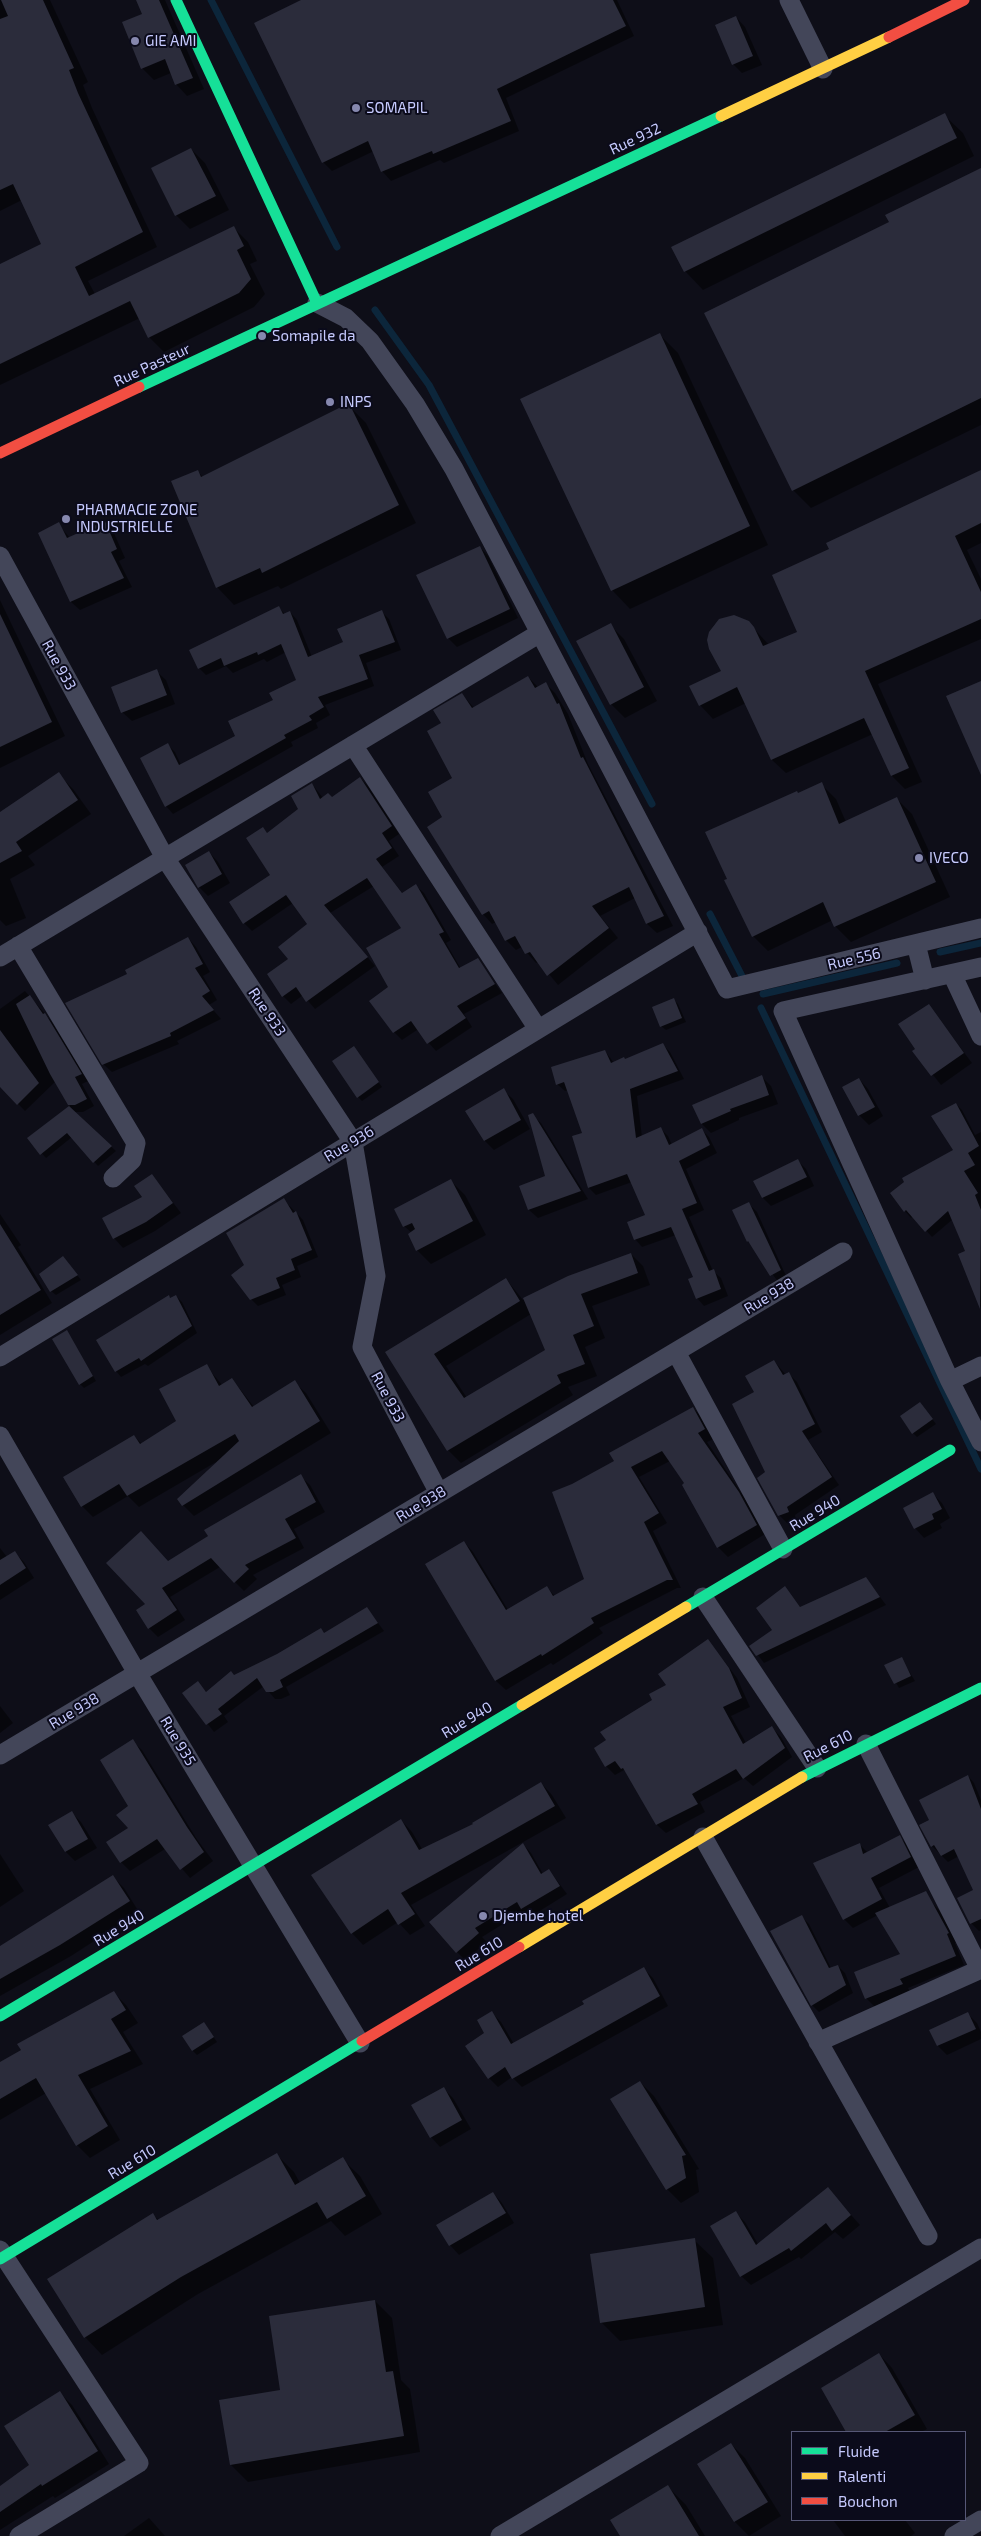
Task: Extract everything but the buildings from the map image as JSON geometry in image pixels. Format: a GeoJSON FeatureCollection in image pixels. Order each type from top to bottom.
{"type":"FeatureCollection","features":[{"type":"Feature","properties":{"kind":"street"},"geometry":{"type":"LineString","coordinates":[[176,0],[317,303],[346,318],[370,341],[415,404],[454,469],[698,932]]}},
{"type":"Feature","properties":{"kind":"street"},"geometry":{"type":"LineString","coordinates":[[789,0],[823,69]]}},
{"type":"Feature","properties":{"kind":"street","name":"Rue 932"},"geometry":{"type":"LineString","coordinates":[[317,303],[823,69],[964,0]]}},
{"type":"Feature","properties":{"kind":"street","name":"Rue Pasteur"},"geometry":{"type":"LineString","coordinates":[[0,454],[317,303]]}},
{"type":"Feature","properties":{"kind":"street","name":"Rue 933"},"geometry":{"type":"LineString","coordinates":[[0,556],[165,858],[353,1142],[376,1276],[362,1347],[439,1493]]}},
{"type":"Feature","properties":{"kind":"street"},"geometry":{"type":"LineString","coordinates":[[0,958],[540,633]]}},
{"type":"Feature","properties":{"kind":"street"},"geometry":{"type":"LineString","coordinates":[[354,745],[538,1030]]}},
{"type":"Feature","properties":{"kind":"street","name":"Rue 556"},"geometry":{"type":"LineString","coordinates":[[698,932],[728,989],[981,928]]}},
{"type":"Feature","properties":{"kind":"street","name":"Rue 936"},"geometry":{"type":"LineString","coordinates":[[0,1357],[698,932]]}},
{"type":"Feature","properties":{"kind":"street"},"geometry":{"type":"LineString","coordinates":[[916,944],[925,980]]}},
{"type":"Feature","properties":{"kind":"street"},"geometry":{"type":"LineString","coordinates":[[18,946],[136,1143],[132,1160],[113,1178]]}},
{"type":"Feature","properties":{"kind":"street"},"geometry":{"type":"LineString","coordinates":[[981,967],[783,1011],[950,1381],[981,1442]]}},
{"type":"Feature","properties":{"kind":"street"},"geometry":{"type":"LineString","coordinates":[[952,974],[981,1036]]}},
{"type":"Feature","properties":{"kind":"street","name":"Rue 938"},"geometry":{"type":"LineString","coordinates":[[0,1755],[843,1252]]}},
{"type":"Feature","properties":{"kind":"street"},"geometry":{"type":"LineString","coordinates":[[676,1352],[783,1549]]}},
{"type":"Feature","properties":{"kind":"street"},"geometry":{"type":"LineString","coordinates":[[950,1381],[981,1366]]}},
{"type":"Feature","properties":{"kind":"street","name":"Rue 935"},"geometry":{"type":"LineString","coordinates":[[0,1436],[137,1673],[360,2043]]}},
{"type":"Feature","properties":{"kind":"street","name":"Rue 940"},"geometry":{"type":"LineString","coordinates":[[0,2016],[950,1450]]}},
{"type":"Feature","properties":{"kind":"street"},"geometry":{"type":"LineString","coordinates":[[703,1597],[817,1768]]}},
{"type":"Feature","properties":{"kind":"street","name":"Rue 610"},"geometry":{"type":"LineString","coordinates":[[1,2255],[360,2043],[817,1768],[981,1688]]}},
{"type":"Feature","properties":{"kind":"street"},"geometry":{"type":"LineString","coordinates":[[818,2042],[980,1969],[866,1744]]}},
{"type":"Feature","properties":{"kind":"street"},"geometry":{"type":"LineString","coordinates":[[702,1837],[928,2236]]}},
{"type":"Feature","properties":{"kind":"street"},"geometry":{"type":"LineString","coordinates":[[500,2536],[981,2248]]}},
{"type":"Feature","properties":{"kind":"street"},"geometry":{"type":"LineString","coordinates":[[1,2255],[138,2464],[19,2536]]}},
{"type":"Feature","properties":{"kind":"street"},"geometry":{"type":"LineString","coordinates":[[954,2536],[981,2520]]}},
{"type":"Feature","properties":{"kind":"waterway"},"geometry":{"type":"LineString","coordinates":[[211,0],[337,247]]}},
{"type":"Feature","properties":{"kind":"waterway"},"geometry":{"type":"LineString","coordinates":[[375,310],[429,385],[652,804]]}},
{"type":"Feature","properties":{"kind":"waterway"},"geometry":{"type":"LineString","coordinates":[[710,914],[742,976]]}},
{"type":"Feature","properties":{"kind":"waterway"},"geometry":{"type":"LineString","coordinates":[[940,952],[981,943]]}},
{"type":"Feature","properties":{"kind":"waterway"},"geometry":{"type":"LineString","coordinates":[[763,994],[897,963]]}},
{"type":"Feature","properties":{"kind":"waterway"},"geometry":{"type":"LineString","coordinates":[[761,1008],[981,1469]]}},
{"type":"Feature","properties":{"kind":"traffic: fast"},"geometry":{"type":"LineString","coordinates":[[176,0],[317,303]]}},
{"type":"Feature","properties":{"kind":"traffic: fast"},"geometry":{"type":"LineString","coordinates":[[139,387],[721,116]]}},
{"type":"Feature","properties":{"kind":"traffic: fast"},"geometry":{"type":"LineString","coordinates":[[686,1607],[950,1450]]}},
{"type":"Feature","properties":{"kind":"traffic: fast"},"geometry":{"type":"LineString","coordinates":[[802,1777],[981,1688]]}},
{"type":"Feature","properties":{"kind":"traffic: fast"},"geometry":{"type":"LineString","coordinates":[[0,2016],[522,1705]]}},
{"type":"Feature","properties":{"kind":"traffic: fast"},"geometry":{"type":"LineString","coordinates":[[0,2259],[362,2041]]}},
{"type":"Feature","properties":{"kind":"traffic: slow"},"geometry":{"type":"LineString","coordinates":[[721,116],[889,37]]}},
{"type":"Feature","properties":{"kind":"traffic: slow"},"geometry":{"type":"LineString","coordinates":[[522,1705],[686,1607]]}},
{"type":"Feature","properties":{"kind":"traffic: slow"},"geometry":{"type":"LineString","coordinates":[[519,1947],[802,1777]]}},
{"type":"Feature","properties":{"kind":"traffic: jam"},"geometry":{"type":"LineString","coordinates":[[889,37],[964,0]]}},
{"type":"Feature","properties":{"kind":"traffic: jam"},"geometry":{"type":"LineString","coordinates":[[0,453],[139,387]]}},
{"type":"Feature","properties":{"kind":"traffic: jam"},"geometry":{"type":"LineString","coordinates":[[362,2041],[519,1947]]}},
{"type":"Feature","properties":{"kind":"place","name":"GIE AMI"},"geometry":{"type":"Point","coordinates":[135,41]}},
{"type":"Feature","properties":{"kind":"place","name":"SOMAPIL"},"geometry":{"type":"Point","coordinates":[356,108]}},
{"type":"Feature","properties":{"kind":"place","name":"Somapile da"},"geometry":{"type":"Point","coordinates":[262,336]}},
{"type":"Feature","properties":{"kind":"place","name":"INPS"},"geometry":{"type":"Point","coordinates":[330,402]}},
{"type":"Feature","properties":{"kind":"place","name":"PHARMACIE ZONE INDUSTRIELLE"},"geometry":{"type":"Point","coordinates":[66,519]}},
{"type":"Feature","properties":{"kind":"place","name":"IVECO"},"geometry":{"type":"Point","coordinates":[919,858]}},
{"type":"Feature","properties":{"kind":"place","name":"Djembe hotel"},"geometry":{"type":"Point","coordinates":[483,1916]}}]}
